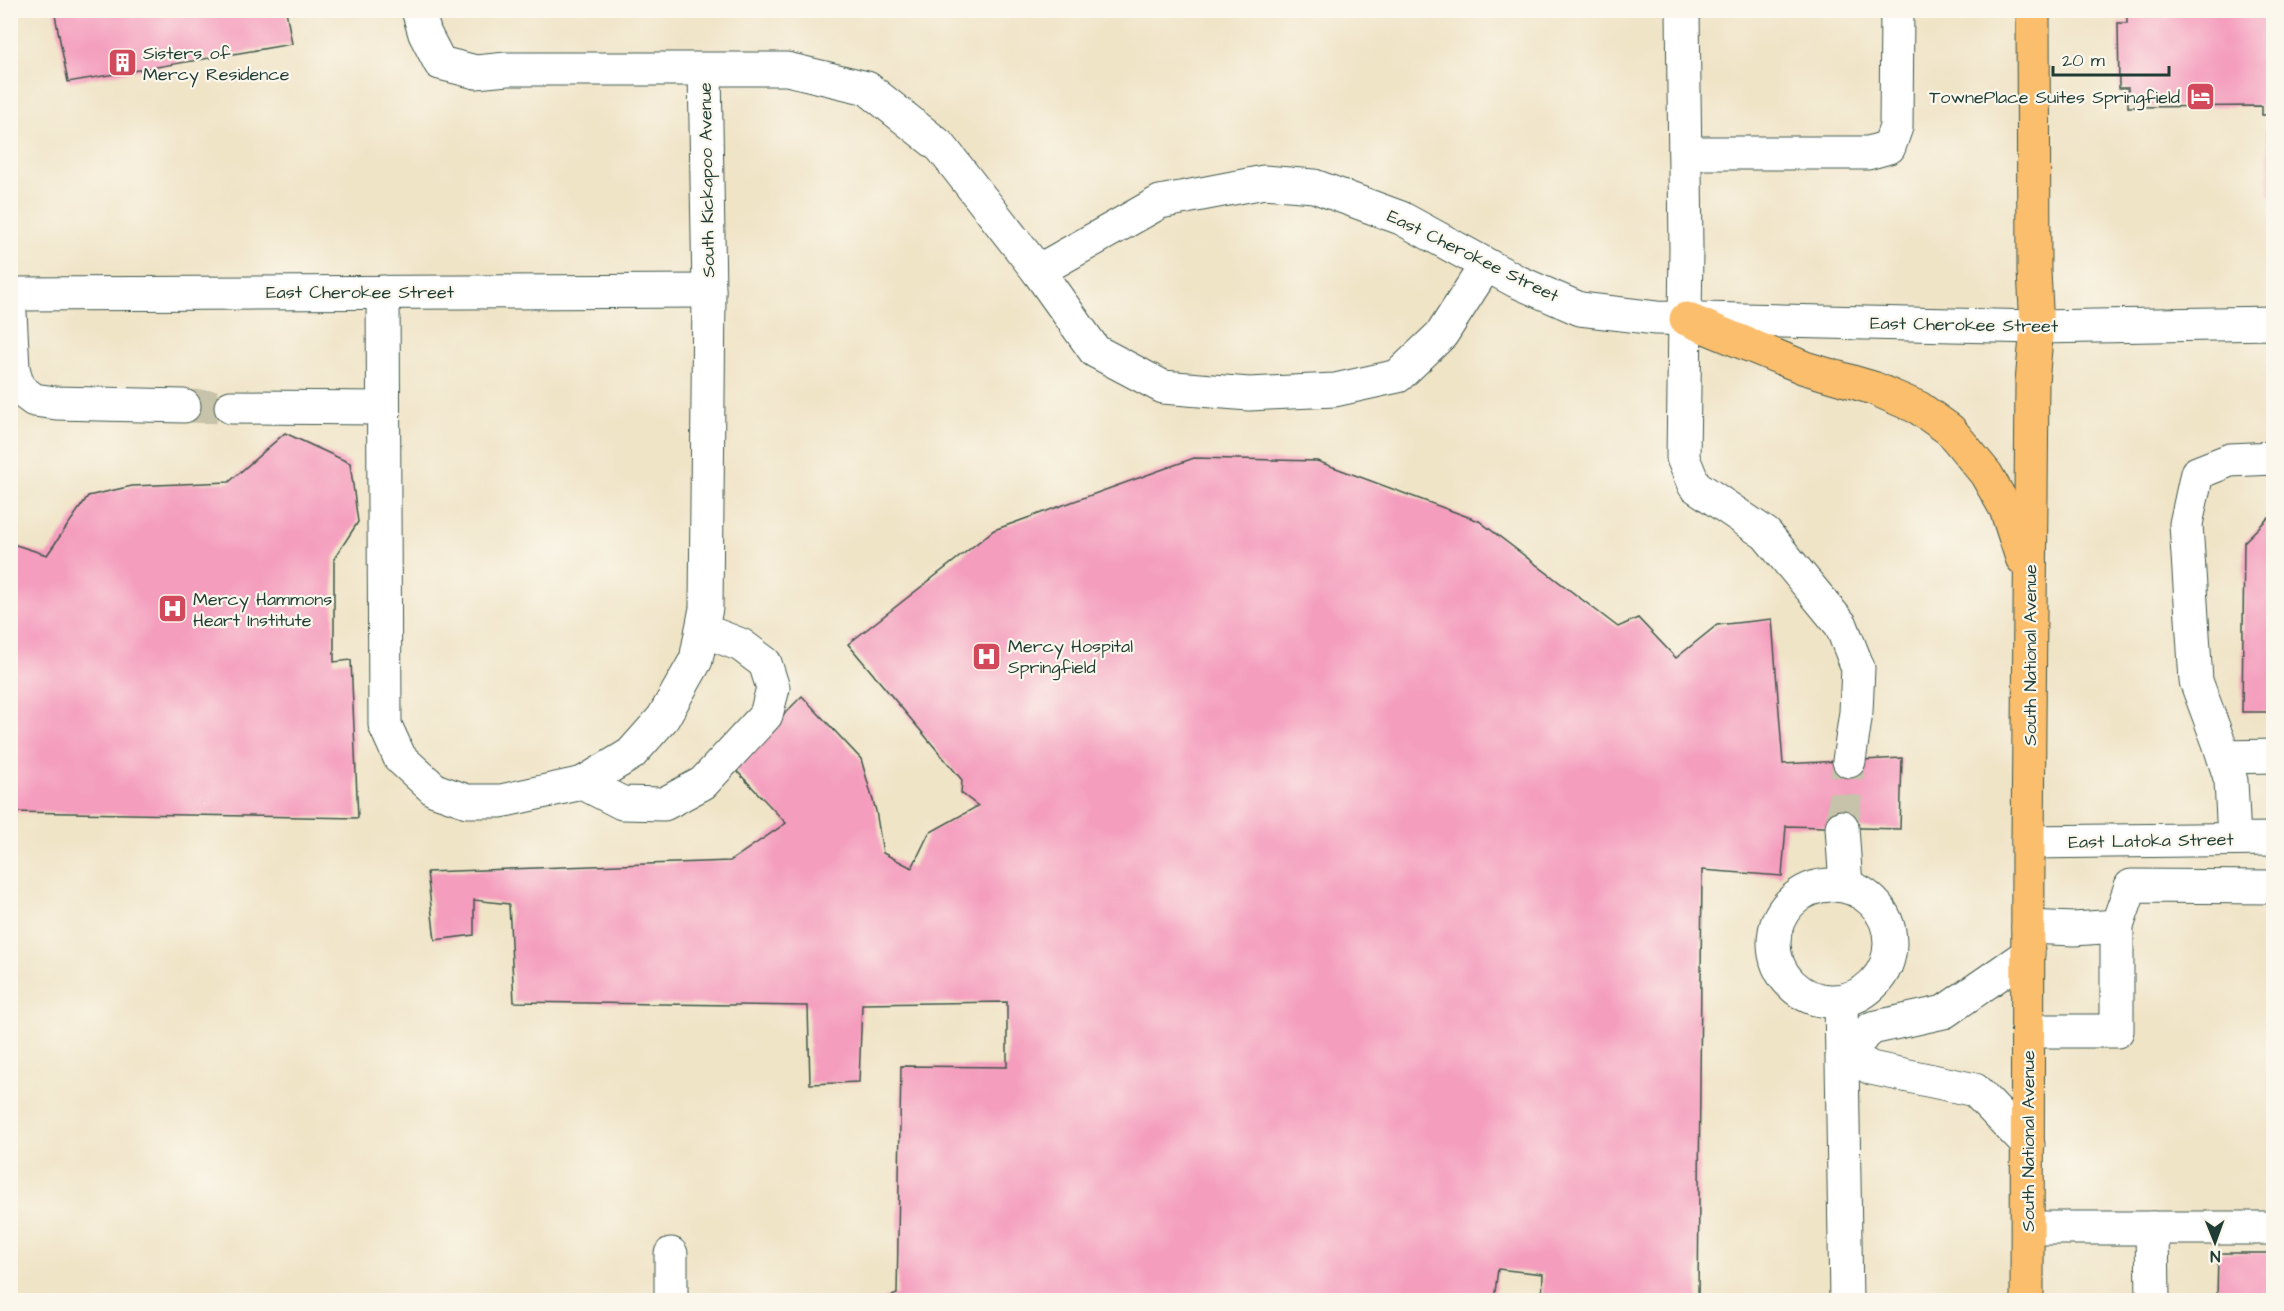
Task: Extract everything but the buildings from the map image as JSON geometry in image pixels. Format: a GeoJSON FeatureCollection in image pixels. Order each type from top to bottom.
{"type":"FeatureCollection","features":[{"type":"Feature","properties":{"kind":"main road","name":"South National Avenue"},"geometry":{"type":"LineString","coordinates":[[2028,1300],[2030,582],[2032,382],[2037,327],[2034,271],[2033,10]]}},
{"type":"Feature","properties":{"kind":"main road"},"geometry":{"type":"LineString","coordinates":[[1686,319],[1804,368],[1873,388],[1919,408],[1950,430],[1986,474],[2006,509],[2030,582]]}},
{"type":"Feature","properties":{"kind":"street"},"geometry":{"type":"LineString","coordinates":[[418,10],[425,34],[440,63],[476,72],[507,69],[787,69],[867,88],[941,147],[1038,271],[1095,351],[1163,387],[1249,394],[1335,390],[1398,376],[1442,334],[1486,266]]}},
{"type":"Feature","properties":{"kind":"street"},"geometry":{"type":"LineString","coordinates":[[1683,10],[1686,319],[1683,458],[1694,485],[1766,534],[1841,625],[1858,668],[1856,712],[1849,761]]}},
{"type":"Feature","properties":{"kind":"street"},"geometry":{"type":"LineString","coordinates":[[1685,153],[1868,153],[1889,147],[1896,127],[1897,10]]}},
{"type":"Feature","properties":{"kind":"street","name":"South Kickapoo Avenue"},"geometry":{"type":"LineString","coordinates":[[383,292],[385,725],[400,758],[435,790],[467,801],[501,801],[583,783],[631,754],[663,718],[696,660],[706,608],[709,291],[705,70]]}},
{"type":"Feature","properties":{"kind":"street","name":"East Cherokee Street"},"geometry":{"type":"LineString","coordinates":[[1038,271],[1160,201],[1264,182],[1314,186],[1401,218],[1486,266],[1580,309],[1656,318],[2037,327],[2274,323]]}},
{"type":"Feature","properties":{"kind":"street","name":"East Cherokee Street"},"geometry":{"type":"LineString","coordinates":[[10,294],[709,291]]}},
{"type":"Feature","properties":{"kind":"street"},"geometry":{"type":"LineString","coordinates":[[10,312],[13,368],[18,388],[34,400],[56,404],[184,406]]}},
{"type":"Feature","properties":{"kind":"street"},"geometry":{"type":"LineString","coordinates":[[231,407],[383,408]]}},
{"type":"Feature","properties":{"kind":"street"},"geometry":{"type":"LineString","coordinates":[[2234,839],[2231,781],[2196,681],[2186,524],[2197,473],[2230,460],[2274,458]]}},
{"type":"Feature","properties":{"kind":"street"},"geometry":{"type":"LineString","coordinates":[[583,783],[622,803],[664,804],[703,783],[766,715],[773,688],[765,663],[741,645],[702,630]]}},
{"type":"Feature","properties":{"kind":"street"},"geometry":{"type":"LineString","coordinates":[[2224,757],[2274,756]]}},
{"type":"Feature","properties":{"kind":"street"},"geometry":{"type":"LineString","coordinates":[[1842,827],[1846,886]]}},
{"type":"Feature","properties":{"kind":"street","name":"East Latoka Street"},"geometry":{"type":"LineString","coordinates":[[2028,842],[2274,839]]}},
{"type":"Feature","properties":{"kind":"street"},"geometry":{"type":"LineString","coordinates":[[1826,885],[1846,886],[1864,894],[1879,908],[1888,926],[1890,946],[1886,965],[1876,982],[1860,995],[1841,1001],[1822,1001],[1805,995],[1790,984],[1779,969],[1774,951],[1774,932],[1781,915],[1792,900],[1808,890],[1826,885]]}},
{"type":"Feature","properties":{"kind":"street"},"geometry":{"type":"LineString","coordinates":[[2028,1031],[2117,1031],[2120,917],[2131,886],[2274,887]]}},
{"type":"Feature","properties":{"kind":"street"},"geometry":{"type":"LineString","coordinates":[[1844,1053],[1872,1028],[1944,1012],[2028,941],[2120,917],[2274,908]]}},
{"type":"Feature","properties":{"kind":"street"},"geometry":{"type":"LineString","coordinates":[[1841,1001],[1844,1053],[1846,1300]]}},
{"type":"Feature","properties":{"kind":"street"},"geometry":{"type":"LineString","coordinates":[[1844,1053],[1871,1068],[1975,1090],[2028,1145]]}},
{"type":"Feature","properties":{"kind":"street"},"geometry":{"type":"LineString","coordinates":[[2028,1228],[2274,1228]]}},
{"type":"Feature","properties":{"kind":"street"},"geometry":{"type":"LineString","coordinates":[[2152,1228],[2153,1300]]}},
{"type":"Feature","properties":{"kind":"street"},"geometry":{"type":"LineString","coordinates":[[671,1254],[671,1300]]}},
{"type":"Feature","properties":{"kind":"tunnel"},"geometry":{"type":"LineString","coordinates":[[184,406],[231,407]]}},
{"type":"Feature","properties":{"kind":"tunnel"},"geometry":{"type":"LineString","coordinates":[[1842,827],[1849,761]]}},
{"type":"Feature","properties":{"kind":"place","name":"Sisters of Mercy Residence"},"geometry":{"type":"Point","coordinates":[122,63]}},
{"type":"Feature","properties":{"kind":"place","name":"TownePlace Suites Springfield"},"geometry":{"type":"Point","coordinates":[2201,97]}},
{"type":"Feature","properties":{"kind":"place","name":"Mercy Hammons Heart Institute"},"geometry":{"type":"Point","coordinates":[172,609]}},
{"type":"Feature","properties":{"kind":"place","name":"Mercy Hospital Springfield"},"geometry":{"type":"Point","coordinates":[987,656]}}]}
